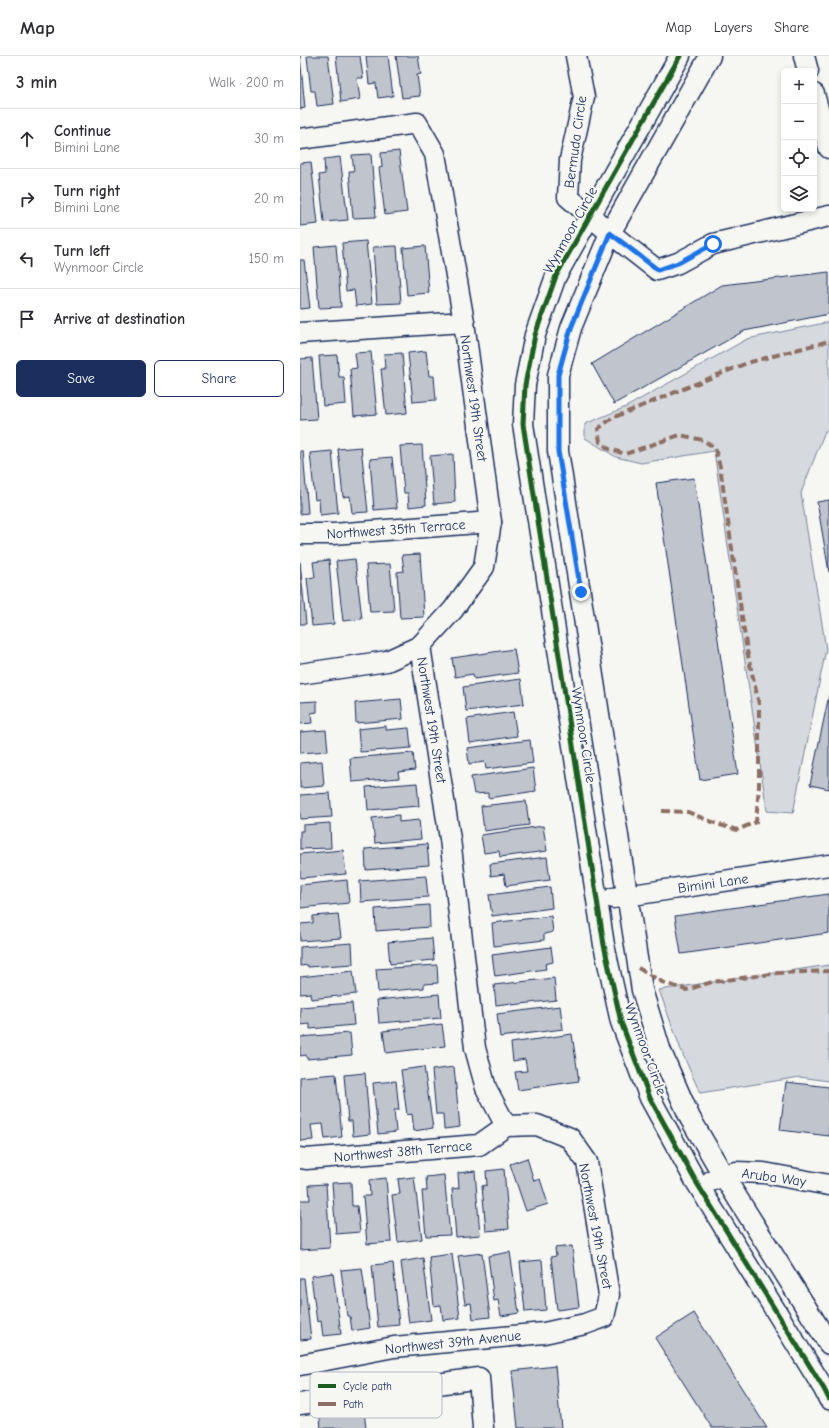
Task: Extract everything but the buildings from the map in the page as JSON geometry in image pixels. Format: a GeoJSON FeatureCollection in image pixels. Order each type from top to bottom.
{"type":"FeatureCollection","features":[{"type":"Feature","properties":{"kind":"street","name":"Bermuda Circle"},"geometry":{"type":"LineString","coordinates":[[576,56],[584,97],[570,160],[568,197],[610,233]]}},
{"type":"Feature","properties":{"kind":"street","name":"Wynmoor Circle"},"geometry":{"type":"LineString","coordinates":[[680,56],[591,217],[556,276],[535,336],[525,385],[523,424],[604,945],[621,1022],[650,1098],[699,1187],[824,1388],[829,1399]]}},
{"type":"Feature","properties":{"kind":"street","name":"Wynmoor Circle"},"geometry":{"type":"LineString","coordinates":[[710,56],[610,233],[571,328],[558,375],[558,451],[626,896],[642,990],[661,1052],[690,1118],[723,1175],[829,1344]]}},
{"type":"Feature","properties":{"kind":"street"},"geometry":{"type":"LineString","coordinates":[[804,56],[807,68]]}},
{"type":"Feature","properties":{"kind":"street"},"geometry":{"type":"LineString","coordinates":[[817,104],[829,148]]}},
{"type":"Feature","properties":{"kind":"street","name":"Northwest 19th Street"},"geometry":{"type":"LineString","coordinates":[[300,138],[417,123],[435,154],[464,322],[491,522],[484,568],[452,610],[420,646],[450,838],[475,1048],[486,1088],[506,1126],[537,1125],[570,1138],[587,1162],[609,1295],[604,1316]]}},
{"type":"Feature","properties":{"kind":"street"},"geometry":{"type":"LineString","coordinates":[[610,233],[658,270],[678,263],[713,244],[829,216]]}},
{"type":"Feature","properties":{"kind":"street"},"geometry":{"type":"LineString","coordinates":[[300,333],[464,322]]}},
{"type":"Feature","properties":{"kind":"street","name":"Northwest 35th Terrace"},"geometry":{"type":"LineString","coordinates":[[300,534],[333,534],[491,522]]}},
{"type":"Feature","properties":{"kind":"street"},"geometry":{"type":"LineString","coordinates":[[300,674],[387,661],[420,646]]}},
{"type":"Feature","properties":{"kind":"street","name":"Bimini Lane"},"geometry":{"type":"LineString","coordinates":[[598,900],[829,865]]}},
{"type":"Feature","properties":{"kind":"street","name":"Northwest 38th Terrace"},"geometry":{"type":"LineString","coordinates":[[300,1158],[306,1159],[479,1145],[506,1126]]}},
{"type":"Feature","properties":{"kind":"street","name":"Aruba Way"},"geometry":{"type":"LineString","coordinates":[[699,1187],[723,1175],[736,1172],[764,1174],[829,1185]]}},
{"type":"Feature","properties":{"kind":"street","name":"Northwest 39th Avenue"},"geometry":{"type":"LineString","coordinates":[[300,1365],[394,1347],[544,1333],[585,1324],[604,1316]]}},
{"type":"Feature","properties":{"kind":"street"},"geometry":{"type":"LineString","coordinates":[[442,1383],[479,1378],[483,1428]]}},
{"type":"Feature","properties":{"kind":"street"},"geometry":{"type":"LineString","coordinates":[[300,1404],[310,1403]]}},
{"type":"Feature","properties":{"kind":"shaded area"},"geometry":{"type":"Polygon","coordinates":[[[829,322],[829,431],[825,431],[801,493],[826,649],[793,813],[767,811],[714,451],[641,463],[616,457],[585,438],[585,424],[626,407],[747,339],[829,322]]]}},
{"type":"Feature","properties":{"kind":"shaded area"},"geometry":{"type":"Polygon","coordinates":[[[829,965],[829,1081],[800,1077],[700,1093],[681,1050],[659,990],[829,965]]]}},
{"type":"Feature","properties":{"kind":"marked path"},"geometry":{"type":"LineString","coordinates":[[662,811],[688,812],[717,824],[737,830],[756,822],[759,786],[759,704],[747,651],[720,467],[715,448],[703,440],[680,435],[625,454],[609,449],[600,442],[598,429],[612,418],[747,363],[829,341]]}},
{"type":"Feature","properties":{"kind":"marked path"},"geometry":{"type":"LineString","coordinates":[[638,968],[662,982],[686,990],[712,982],[778,973],[829,971]]}},
{"type":"Feature","properties":{"kind":"cycle path"},"geometry":{"type":"LineString","coordinates":[[680,56],[556,276],[535,335],[525,385],[523,424],[604,945],[621,1022],[650,1098],[695,1180],[829,1399]]}},
{"type":"Feature","properties":{"kind":"route"},"geometry":{"type":"LineString","coordinates":[[581,592],[558,451],[558,375],[571,328],[610,233],[658,270],[678,263],[713,244]]}}]}
